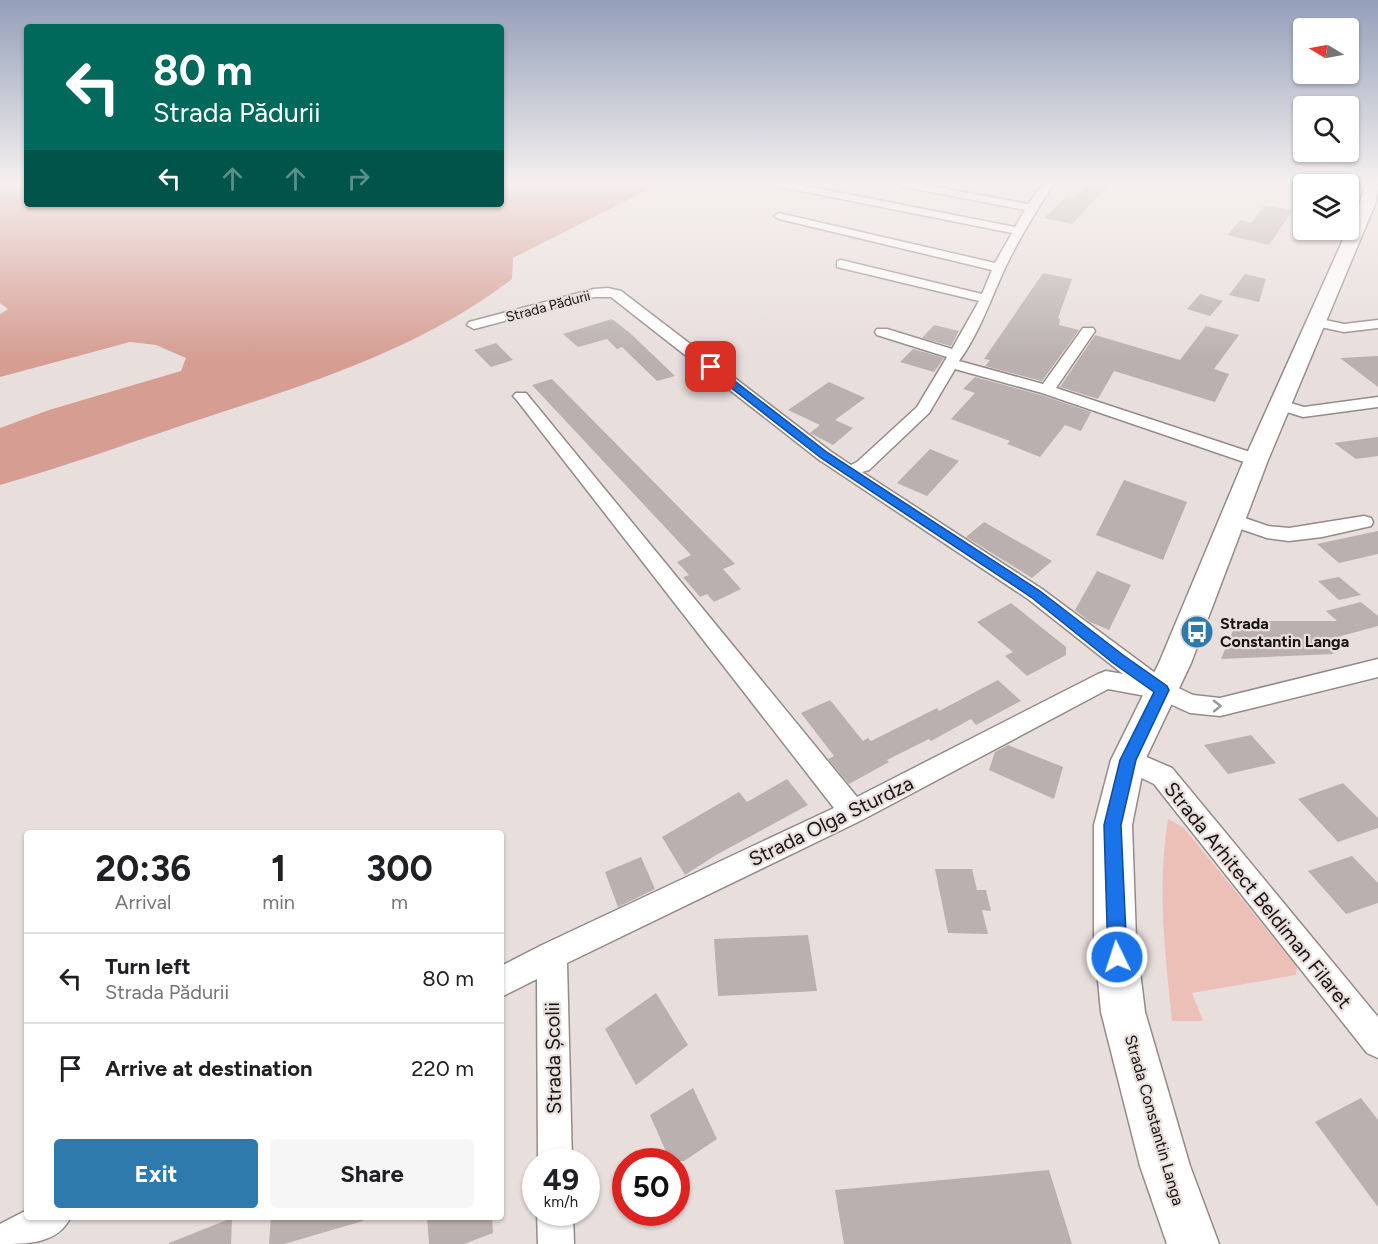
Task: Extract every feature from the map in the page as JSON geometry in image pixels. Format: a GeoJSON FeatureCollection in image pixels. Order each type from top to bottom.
{"type":"FeatureCollection","features":[{"type":"Feature","properties":{"kind":"main road","name":"Strada Constantin Langa"},"geometry":{"type":"LineString","coordinates":[[1193,1244],[1165,1166],[1123,1012],[1115,939],[1113,825],[1128,760],[1162,690],[1256,460],[1353,241]]}},
{"type":"Feature","properties":{"kind":"street"},"geometry":{"type":"LineString","coordinates":[[885,241],[999,268]]}},
{"type":"Feature","properties":{"kind":"street"},"geometry":{"type":"LineString","coordinates":[[850,471],[863,466],[923,410],[987,299],[999,268],[1014,241]]}},
{"type":"Feature","properties":{"kind":"street"},"geometry":{"type":"LineString","coordinates":[[841,264],[987,299]]}},
{"type":"Feature","properties":{"kind":"street","name":"Strada Pădurii"},"geometry":{"type":"LineString","coordinates":[[474,325],[594,293],[613,292],[825,455],[1035,594],[1118,659],[1162,690]]}},
{"type":"Feature","properties":{"kind":"street"},"geometry":{"type":"LineString","coordinates":[[1316,322],[1344,328],[1378,324]]}},
{"type":"Feature","properties":{"kind":"street"},"geometry":{"type":"LineString","coordinates":[[1047,390],[1088,331]]}},
{"type":"Feature","properties":{"kind":"street"},"geometry":{"type":"LineString","coordinates":[[882,332],[954,359],[1256,460]]}},
{"type":"Feature","properties":{"kind":"street"},"geometry":{"type":"LineString","coordinates":[[521,396],[853,812]]}},
{"type":"Feature","properties":{"kind":"street"},"geometry":{"type":"LineString","coordinates":[[1280,405],[1303,412],[1378,402]]}},
{"type":"Feature","properties":{"kind":"street"},"geometry":{"type":"LineString","coordinates":[[1233,520],[1280,534],[1364,522]]}},
{"type":"Feature","properties":{"kind":"street"},"geometry":{"type":"LineString","coordinates":[[1162,690],[1190,704],[1220,707],[1378,668]]}},
{"type":"Feature","properties":{"kind":"street","name":"Strada Olga Sturdza"},"geometry":{"type":"LineString","coordinates":[[504,980],[552,955],[853,812],[1106,680],[1162,690]]}},
{"type":"Feature","properties":{"kind":"street","name":"Strada Arhitect Beldiman Filaret"},"geometry":{"type":"LineString","coordinates":[[1128,760],[1163,776],[1378,1042]]}},
{"type":"Feature","properties":{"kind":"street","name":"Strada Școlii"},"geometry":{"type":"LineString","coordinates":[[552,955],[555,1148]]}},
{"type":"Feature","properties":{"kind":"street"},"geometry":{"type":"LineString","coordinates":[[0,1244],[45,1220]]}},
{"type":"Feature","properties":{"kind":"street"},"geometry":{"type":"LineString","coordinates":[[555,1226],[556,1244]]}},
{"type":"Feature","properties":{"kind":"shaded area"},"geometry":{"type":"Polygon","coordinates":[[[0,241],[546,241],[513,258],[512,279],[475,305],[397,347],[271,396],[0,485],[0,428],[49,410],[181,371],[186,358],[156,345],[130,342],[0,377],[0,314],[8,309],[0,303],[0,241]]]}},
{"type":"Feature","properties":{"kind":"shaded area"},"geometry":{"type":"Polygon","coordinates":[[[1168,819],[1184,828],[1297,967],[1296,975],[1192,993],[1203,1021],[1172,1021],[1163,895],[1168,819]]]}},
{"type":"Feature","properties":{"kind":"building"},"geometry":{"type":"Polygon","coordinates":[[[1252,241],[1272,241],[1269,245],[1252,241]]]}},
{"type":"Feature","properties":{"kind":"building"},"geometry":{"type":"Polygon","coordinates":[[[1043,273],[1072,279],[1058,318],[1060,319],[1059,325],[1079,330],[1042,381],[985,366],[990,360],[984,359],[1043,273]]]}},
{"type":"Feature","properties":{"kind":"building"},"geometry":{"type":"Polygon","coordinates":[[[1245,274],[1266,279],[1259,302],[1229,295],[1245,274]]]}},
{"type":"Feature","properties":{"kind":"building"},"geometry":{"type":"Polygon","coordinates":[[[1200,294],[1223,301],[1210,316],[1187,309],[1200,294]]]}},
{"type":"Feature","properties":{"kind":"building"},"geometry":{"type":"Polygon","coordinates":[[[612,319],[675,376],[657,381],[622,347],[617,349],[607,339],[578,347],[563,334],[612,319]]]}},
{"type":"Feature","properties":{"kind":"building"},"geometry":{"type":"Polygon","coordinates":[[[934,325],[959,331],[951,346],[922,338],[934,325]]]}},
{"type":"Feature","properties":{"kind":"building"},"geometry":{"type":"Polygon","coordinates":[[[1206,326],[1239,335],[1214,369],[1229,374],[1215,402],[1114,371],[1098,399],[1060,387],[1095,335],[1180,360],[1206,326]]]}},
{"type":"Feature","properties":{"kind":"building"},"geometry":{"type":"Polygon","coordinates":[[[496,343],[513,360],[491,367],[474,350],[496,343]]]}},
{"type":"Feature","properties":{"kind":"building"},"geometry":{"type":"Polygon","coordinates":[[[913,349],[944,358],[934,372],[900,362],[913,349]]]}},
{"type":"Feature","properties":{"kind":"building"},"geometry":{"type":"Polygon","coordinates":[[[1378,356],[1378,387],[1340,358],[1378,356]]]}},
{"type":"Feature","properties":{"kind":"building"},"geometry":{"type":"Polygon","coordinates":[[[975,377],[1041,395],[1091,412],[1081,431],[1065,425],[1040,457],[1007,444],[1010,441],[951,419],[975,393],[963,389],[975,377]]]}},
{"type":"Feature","properties":{"kind":"building"},"geometry":{"type":"Polygon","coordinates":[[[552,379],[735,564],[723,569],[741,589],[714,602],[707,594],[700,597],[683,577],[689,575],[677,562],[691,555],[532,385],[552,379]]]}},
{"type":"Feature","properties":{"kind":"building"},"geometry":{"type":"Polygon","coordinates":[[[829,382],[865,398],[835,420],[853,428],[833,445],[810,433],[820,425],[788,410],[829,382]]]}},
{"type":"Feature","properties":{"kind":"building"},"geometry":{"type":"Polygon","coordinates":[[[1378,437],[1378,456],[1356,459],[1334,443],[1378,437]]]}},
{"type":"Feature","properties":{"kind":"building"},"geometry":{"type":"Polygon","coordinates":[[[930,449],[959,461],[927,496],[897,483],[930,449]]]}},
{"type":"Feature","properties":{"kind":"building"},"geometry":{"type":"Polygon","coordinates":[[[1124,480],[1187,502],[1163,560],[1096,535],[1124,480]]]}},
{"type":"Feature","properties":{"kind":"building"},"geometry":{"type":"Polygon","coordinates":[[[984,522],[1052,561],[1032,578],[966,537],[984,522]]]}},
{"type":"Feature","properties":{"kind":"building"},"geometry":{"type":"Polygon","coordinates":[[[1378,531],[1378,554],[1339,563],[1317,544],[1378,531]]]}},
{"type":"Feature","properties":{"kind":"building"},"geometry":{"type":"Polygon","coordinates":[[[1097,571],[1131,585],[1109,630],[1090,622],[1075,610],[1097,571]]]}},
{"type":"Feature","properties":{"kind":"building"},"geometry":{"type":"Polygon","coordinates":[[[1339,577],[1361,595],[1339,600],[1318,581],[1339,577]]]}},
{"type":"Feature","properties":{"kind":"building"},"geometry":{"type":"Polygon","coordinates":[[[1361,602],[1378,616],[1378,626],[1323,641],[1334,654],[1221,659],[1237,621],[1337,621],[1326,611],[1361,602]]]}},
{"type":"Feature","properties":{"kind":"building"},"geometry":{"type":"Polygon","coordinates":[[[1011,603],[1066,647],[1066,655],[1027,676],[1005,656],[1013,652],[977,622],[1011,603]]]}},
{"type":"Feature","properties":{"kind":"building"},"geometry":{"type":"Polygon","coordinates":[[[998,680],[1021,701],[976,725],[971,719],[931,741],[929,739],[887,760],[889,762],[849,784],[828,759],[834,756],[801,713],[830,700],[863,741],[868,738],[871,741],[937,708],[939,711],[998,680]]]}},
{"type":"Feature","properties":{"kind":"building"},"geometry":{"type":"Polygon","coordinates":[[[1251,735],[1276,763],[1228,774],[1204,745],[1251,735]]]}},
{"type":"Feature","properties":{"kind":"building"},"geometry":{"type":"Polygon","coordinates":[[[1008,745],[1063,767],[1054,799],[989,770],[995,752],[1008,745]]]}},
{"type":"Feature","properties":{"kind":"building"},"geometry":{"type":"Polygon","coordinates":[[[787,779],[808,805],[716,855],[685,875],[662,837],[739,792],[747,802],[787,779]]]}},
{"type":"Feature","properties":{"kind":"building"},"geometry":{"type":"Polygon","coordinates":[[[1343,783],[1378,818],[1378,828],[1338,842],[1298,799],[1343,783]]]}},
{"type":"Feature","properties":{"kind":"building"},"geometry":{"type":"Polygon","coordinates":[[[1352,856],[1378,883],[1378,903],[1346,914],[1308,871],[1352,856]]]}},
{"type":"Feature","properties":{"kind":"building"},"geometry":{"type":"Polygon","coordinates":[[[641,857],[655,889],[618,907],[605,872],[641,857]]]}},
{"type":"Feature","properties":{"kind":"building"},"geometry":{"type":"Polygon","coordinates":[[[935,869],[972,869],[977,890],[986,890],[991,911],[982,910],[988,934],[948,933],[935,869]]]}},
{"type":"Feature","properties":{"kind":"building"},"geometry":{"type":"Polygon","coordinates":[[[808,935],[817,991],[718,996],[714,939],[808,935]]]}},
{"type":"Feature","properties":{"kind":"building"},"geometry":{"type":"Polygon","coordinates":[[[656,993],[688,1045],[636,1085],[605,1029],[656,993]]]}},
{"type":"Feature","properties":{"kind":"building"},"geometry":{"type":"Polygon","coordinates":[[[693,1088],[717,1139],[690,1157],[690,1148],[664,1148],[650,1115],[693,1088]]]}},
{"type":"Feature","properties":{"kind":"building"},"geometry":{"type":"Polygon","coordinates":[[[1361,1098],[1378,1120],[1378,1207],[1315,1122],[1361,1098]]]}},
{"type":"Feature","properties":{"kind":"building"},"geometry":{"type":"Polygon","coordinates":[[[1049,1170],[1072,1244],[844,1244],[835,1190],[1049,1170]]]}},
{"type":"Feature","properties":{"kind":"building"},"geometry":{"type":"Polygon","coordinates":[[[227,1220],[232,1220],[231,1244],[169,1243],[227,1220]]]}},
{"type":"Feature","properties":{"kind":"building"},"geometry":{"type":"Polygon","coordinates":[[[271,1220],[363,1220],[284,1244],[269,1244],[271,1220]]]}},
{"type":"Feature","properties":{"kind":"building"},"geometry":{"type":"Polygon","coordinates":[[[427,1220],[492,1220],[493,1233],[464,1244],[429,1244],[427,1220]]]}},
{"type":"Feature","properties":{"kind":"place","name":"Strada Constantin Langa"},"geometry":{"type":"Point","coordinates":[1197,632]}},
{"type":"Feature","properties":{"kind":"route"},"geometry":{"type":"LineString","coordinates":[[711,367],[825,455],[1035,594],[1082,632],[1162,690],[1128,760],[1113,825],[1117,957]]}}]}
